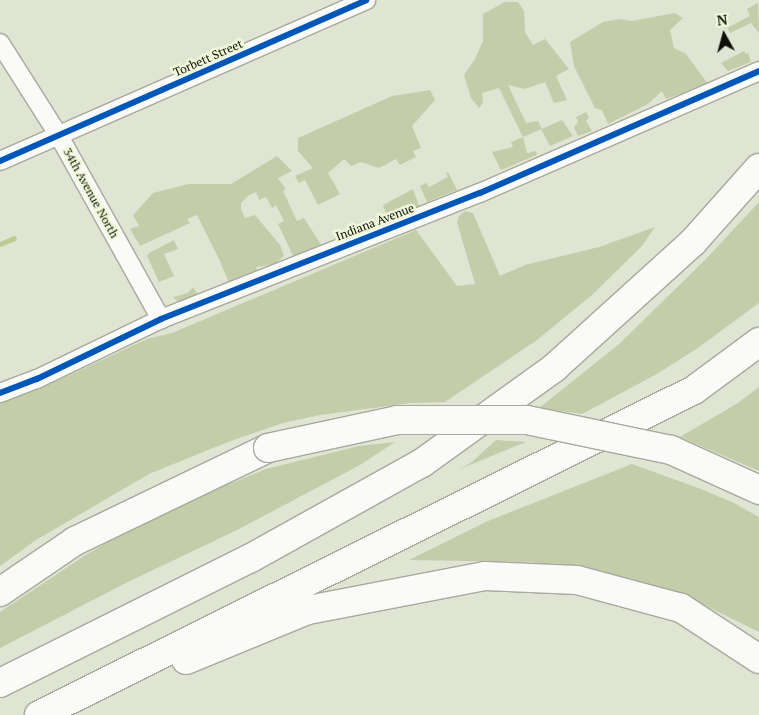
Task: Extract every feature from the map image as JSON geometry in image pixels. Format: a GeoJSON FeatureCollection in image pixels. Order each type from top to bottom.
{"type":"FeatureCollection","features":[{"type":"Feature","properties":{"kind":"highway"},"geometry":{"type":"LineString","coordinates":[[0,683],[251,558],[422,463],[554,368],[693,242],[759,168]]}},
{"type":"Feature","properties":{"kind":"highway"},"geometry":{"type":"LineString","coordinates":[[39,715],[694,390],[759,342]]}},
{"type":"Feature","properties":{"kind":"highway"},"geometry":{"type":"LineString","coordinates":[[0,592],[75,542],[268,448],[397,420],[528,420],[671,450],[759,490]]}},
{"type":"Feature","properties":{"kind":"highway"},"geometry":{"type":"LineString","coordinates":[[52,715],[308,610],[485,576],[577,580],[681,608],[759,659]]}},
{"type":"Feature","properties":{"kind":"street","name":"Torbett Street"},"geometry":{"type":"LineString","coordinates":[[0,161],[366,0]]}},
{"type":"Feature","properties":{"kind":"street","name":"34th Avenue North"},"geometry":{"type":"LineString","coordinates":[[0,43],[59,136],[161,319]]}},
{"type":"Feature","properties":{"kind":"street","name":"Indiana Avenue"},"geometry":{"type":"LineString","coordinates":[[0,393],[37,379],[161,319],[480,193],[759,71]]}},
{"type":"Feature","properties":{"kind":"green space"},"geometry":{"type":"Polygon","coordinates":[[[505,2],[518,2],[524,11],[525,32],[533,45],[545,39],[569,69],[556,76],[567,100],[554,103],[545,82],[525,89],[508,85],[526,123],[538,121],[542,129],[562,120],[573,136],[550,146],[541,129],[523,137],[499,88],[482,93],[483,103],[479,108],[471,98],[464,75],[475,59],[483,41],[483,14],[505,2]]]}},
{"type":"Feature","properties":{"kind":"green space"},"geometry":{"type":"Polygon","coordinates":[[[758,3],[759,33],[751,23],[730,33],[727,28],[750,16],[747,9],[758,3]]]}},
{"type":"Feature","properties":{"kind":"green space"},"geometry":{"type":"Polygon","coordinates":[[[675,13],[683,18],[670,30],[674,48],[686,54],[708,84],[666,99],[662,91],[648,104],[608,124],[602,110],[595,108],[574,66],[570,42],[603,22],[619,19],[632,21],[675,13]]]}},
{"type":"Feature","properties":{"kind":"green space"},"geometry":{"type":"Polygon","coordinates":[[[744,51],[746,54],[748,53],[751,62],[728,71],[721,63],[744,51]]]}},
{"type":"Feature","properties":{"kind":"green space"},"geometry":{"type":"Polygon","coordinates":[[[430,90],[435,100],[412,126],[421,148],[413,151],[416,157],[400,165],[396,159],[379,168],[361,162],[351,166],[344,159],[328,173],[340,194],[318,205],[305,180],[299,183],[295,176],[313,168],[298,151],[298,138],[392,96],[430,90]]]}},
{"type":"Feature","properties":{"kind":"green space"},"geometry":{"type":"Polygon","coordinates":[[[586,112],[589,117],[586,121],[592,131],[578,136],[574,127],[578,122],[576,117],[586,112]]]}},
{"type":"Feature","properties":{"kind":"green space"},"geometry":{"type":"Polygon","coordinates":[[[523,137],[527,153],[536,151],[537,155],[501,170],[492,152],[513,147],[511,142],[523,137]]]}},
{"type":"Feature","properties":{"kind":"green space"},"geometry":{"type":"Polygon","coordinates":[[[277,156],[292,171],[278,178],[286,189],[283,191],[297,221],[304,218],[322,246],[294,258],[278,224],[284,221],[276,205],[272,208],[266,197],[259,200],[256,192],[249,195],[241,203],[241,209],[245,218],[255,215],[280,245],[284,256],[275,264],[256,267],[261,281],[233,292],[197,215],[187,219],[190,223],[140,246],[130,229],[139,226],[133,215],[153,193],[189,184],[231,184],[277,156]]]}},
{"type":"Feature","properties":{"kind":"green space"},"geometry":{"type":"Polygon","coordinates":[[[448,172],[457,190],[427,202],[420,186],[426,183],[429,187],[448,177],[446,173],[448,172]]]}},
{"type":"Feature","properties":{"kind":"green space"},"geometry":{"type":"Polygon","coordinates":[[[413,189],[419,206],[388,219],[383,205],[413,189]]]}},
{"type":"Feature","properties":{"kind":"green space"},"geometry":{"type":"Polygon","coordinates":[[[759,202],[759,303],[695,350],[655,375],[582,414],[539,408],[618,345],[706,259],[759,202]]]}},
{"type":"Feature","properties":{"kind":"green space"},"geometry":{"type":"Polygon","coordinates":[[[465,211],[473,213],[500,276],[525,265],[599,247],[655,227],[642,246],[592,295],[537,340],[445,402],[411,403],[320,415],[283,423],[228,442],[149,474],[36,540],[0,566],[0,403],[46,386],[147,339],[172,333],[416,230],[457,286],[475,284],[457,222],[459,216],[465,211]]]}},
{"type":"Feature","properties":{"kind":"green space"},"geometry":{"type":"Polygon","coordinates":[[[174,240],[178,249],[164,254],[174,276],[159,282],[147,256],[149,253],[174,240]]]}},
{"type":"Feature","properties":{"kind":"green space"},"geometry":{"type":"Polygon","coordinates":[[[193,287],[200,298],[180,304],[173,297],[188,293],[193,287]]]}},
{"type":"Feature","properties":{"kind":"green space"},"geometry":{"type":"Polygon","coordinates":[[[759,387],[759,471],[680,437],[738,403],[759,387]]]}},
{"type":"Feature","properties":{"kind":"green space"},"geometry":{"type":"Polygon","coordinates":[[[496,440],[526,442],[460,469],[472,462],[496,440]]]}},
{"type":"Feature","properties":{"kind":"green space"},"geometry":{"type":"Polygon","coordinates":[[[395,442],[360,465],[237,530],[128,582],[0,648],[0,612],[84,556],[154,515],[266,469],[359,446],[395,442]]]}},
{"type":"Feature","properties":{"kind":"green space"},"geometry":{"type":"Polygon","coordinates":[[[632,464],[701,489],[734,503],[759,517],[759,632],[694,600],[632,579],[529,562],[409,560],[488,521],[632,464]]]}},
{"type":"Feature","properties":{"kind":"waterway"},"geometry":{"type":"LineString","coordinates":[[0,244],[14,238]]}},
{"type":"Feature","properties":{"kind":"cycle path"},"geometry":{"type":"LineString","coordinates":[[0,161],[366,0]]}},
{"type":"Feature","properties":{"kind":"cycle path"},"geometry":{"type":"LineString","coordinates":[[0,393],[37,379],[161,319],[480,193],[759,71]]}}]}
